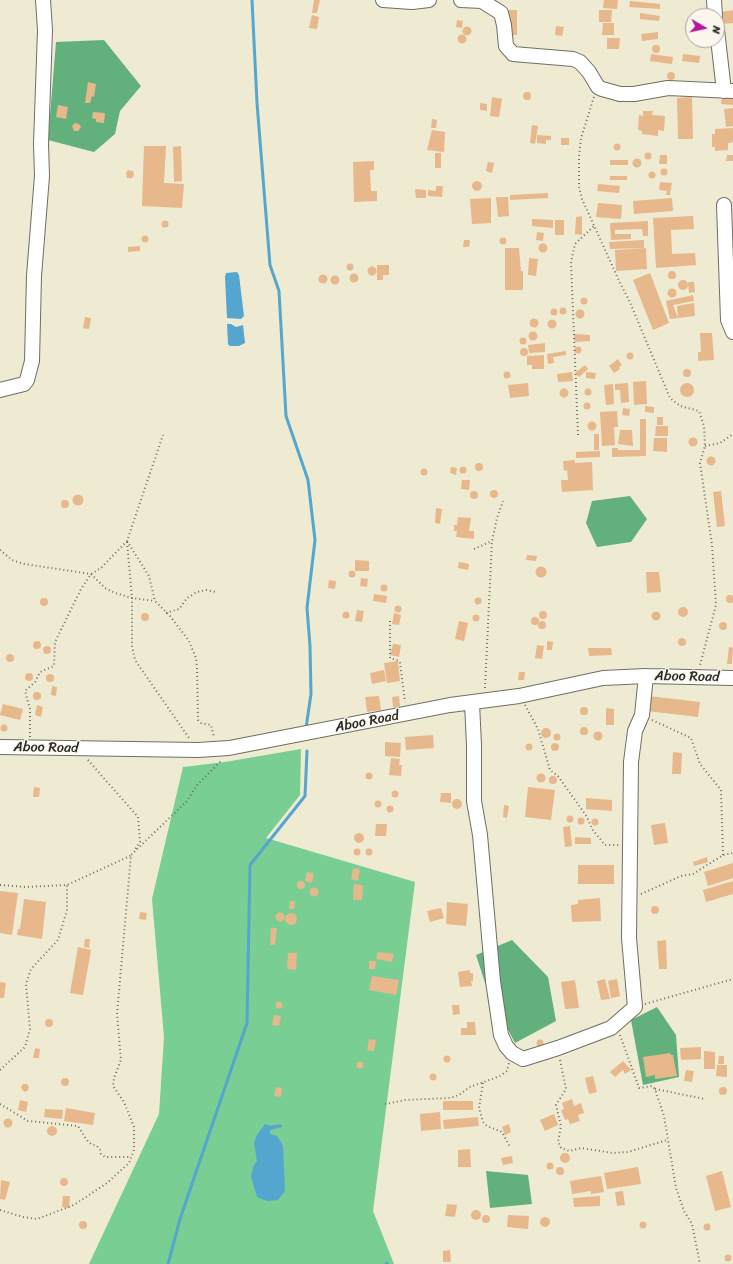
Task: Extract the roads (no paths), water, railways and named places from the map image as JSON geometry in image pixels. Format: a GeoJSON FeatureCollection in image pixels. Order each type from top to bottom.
{"type":"FeatureCollection","features":[{"type":"Feature","properties":{"kind":"street"},"geometry":{"type":"LineString","coordinates":[[0,390],[24,384],[27,380],[32,361],[34,276],[42,176],[41,144],[45,30],[43,0]]}},
{"type":"Feature","properties":{"kind":"street"},"geometry":{"type":"LineString","coordinates":[[383,0],[406,2],[429,0]]}},
{"type":"Feature","properties":{"kind":"street"},"geometry":{"type":"LineString","coordinates":[[461,0],[482,1],[501,12],[506,46],[513,54],[573,59],[580,62],[589,72],[598,87],[620,94],[634,94],[668,88],[728,91],[720,48]]}},
{"type":"Feature","properties":{"kind":"street"},"geometry":{"type":"LineString","coordinates":[[724,205],[728,320],[733,332]]}},
{"type":"Feature","properties":{"kind":"street"},"geometry":{"type":"LineString","coordinates":[[478,702],[474,745],[474,801],[480,835],[493,981],[501,1035],[506,1046],[512,1053],[523,1059],[558,1048],[611,1028],[634,1007],[629,938],[631,762],[635,731],[642,715],[646,676]]}},
{"type":"Feature","properties":{"kind":"street","name":"Aboo Road"},"geometry":{"type":"LineString","coordinates":[[0,747],[198,750],[222,748],[450,705],[519,696],[603,678],[646,676],[733,678]]}},
{"type":"Feature","properties":{"kind":"water"},"geometry":{"type":"Polygon","coordinates":[[[237,272],[239,275],[244,316],[241,319],[227,318],[225,277],[226,273],[237,272]]]}},
{"type":"Feature","properties":{"kind":"water"},"geometry":{"type":"Polygon","coordinates":[[[227,324],[231,324],[236,327],[243,325],[245,343],[239,346],[230,346],[228,344],[227,324]]]}},
{"type":"Feature","properties":{"kind":"water"},"geometry":{"type":"Polygon","coordinates":[[[265,1124],[270,1126],[281,1124],[282,1127],[270,1130],[270,1134],[277,1136],[283,1146],[285,1191],[278,1200],[267,1201],[257,1197],[251,1177],[253,1167],[257,1161],[254,1143],[257,1135],[265,1124]]]}},
{"type":"Feature","properties":{"kind":"waterway"},"geometry":{"type":"LineString","coordinates":[[252,0],[257,103],[270,265],[279,291],[286,416],[308,480],[315,540],[307,608],[310,646],[311,694],[306,728]]}},
{"type":"Feature","properties":{"kind":"waterway"},"geometry":{"type":"LineString","coordinates":[[168,1264],[180,1219],[247,1023],[250,865],[305,796],[307,751]]}}]}
